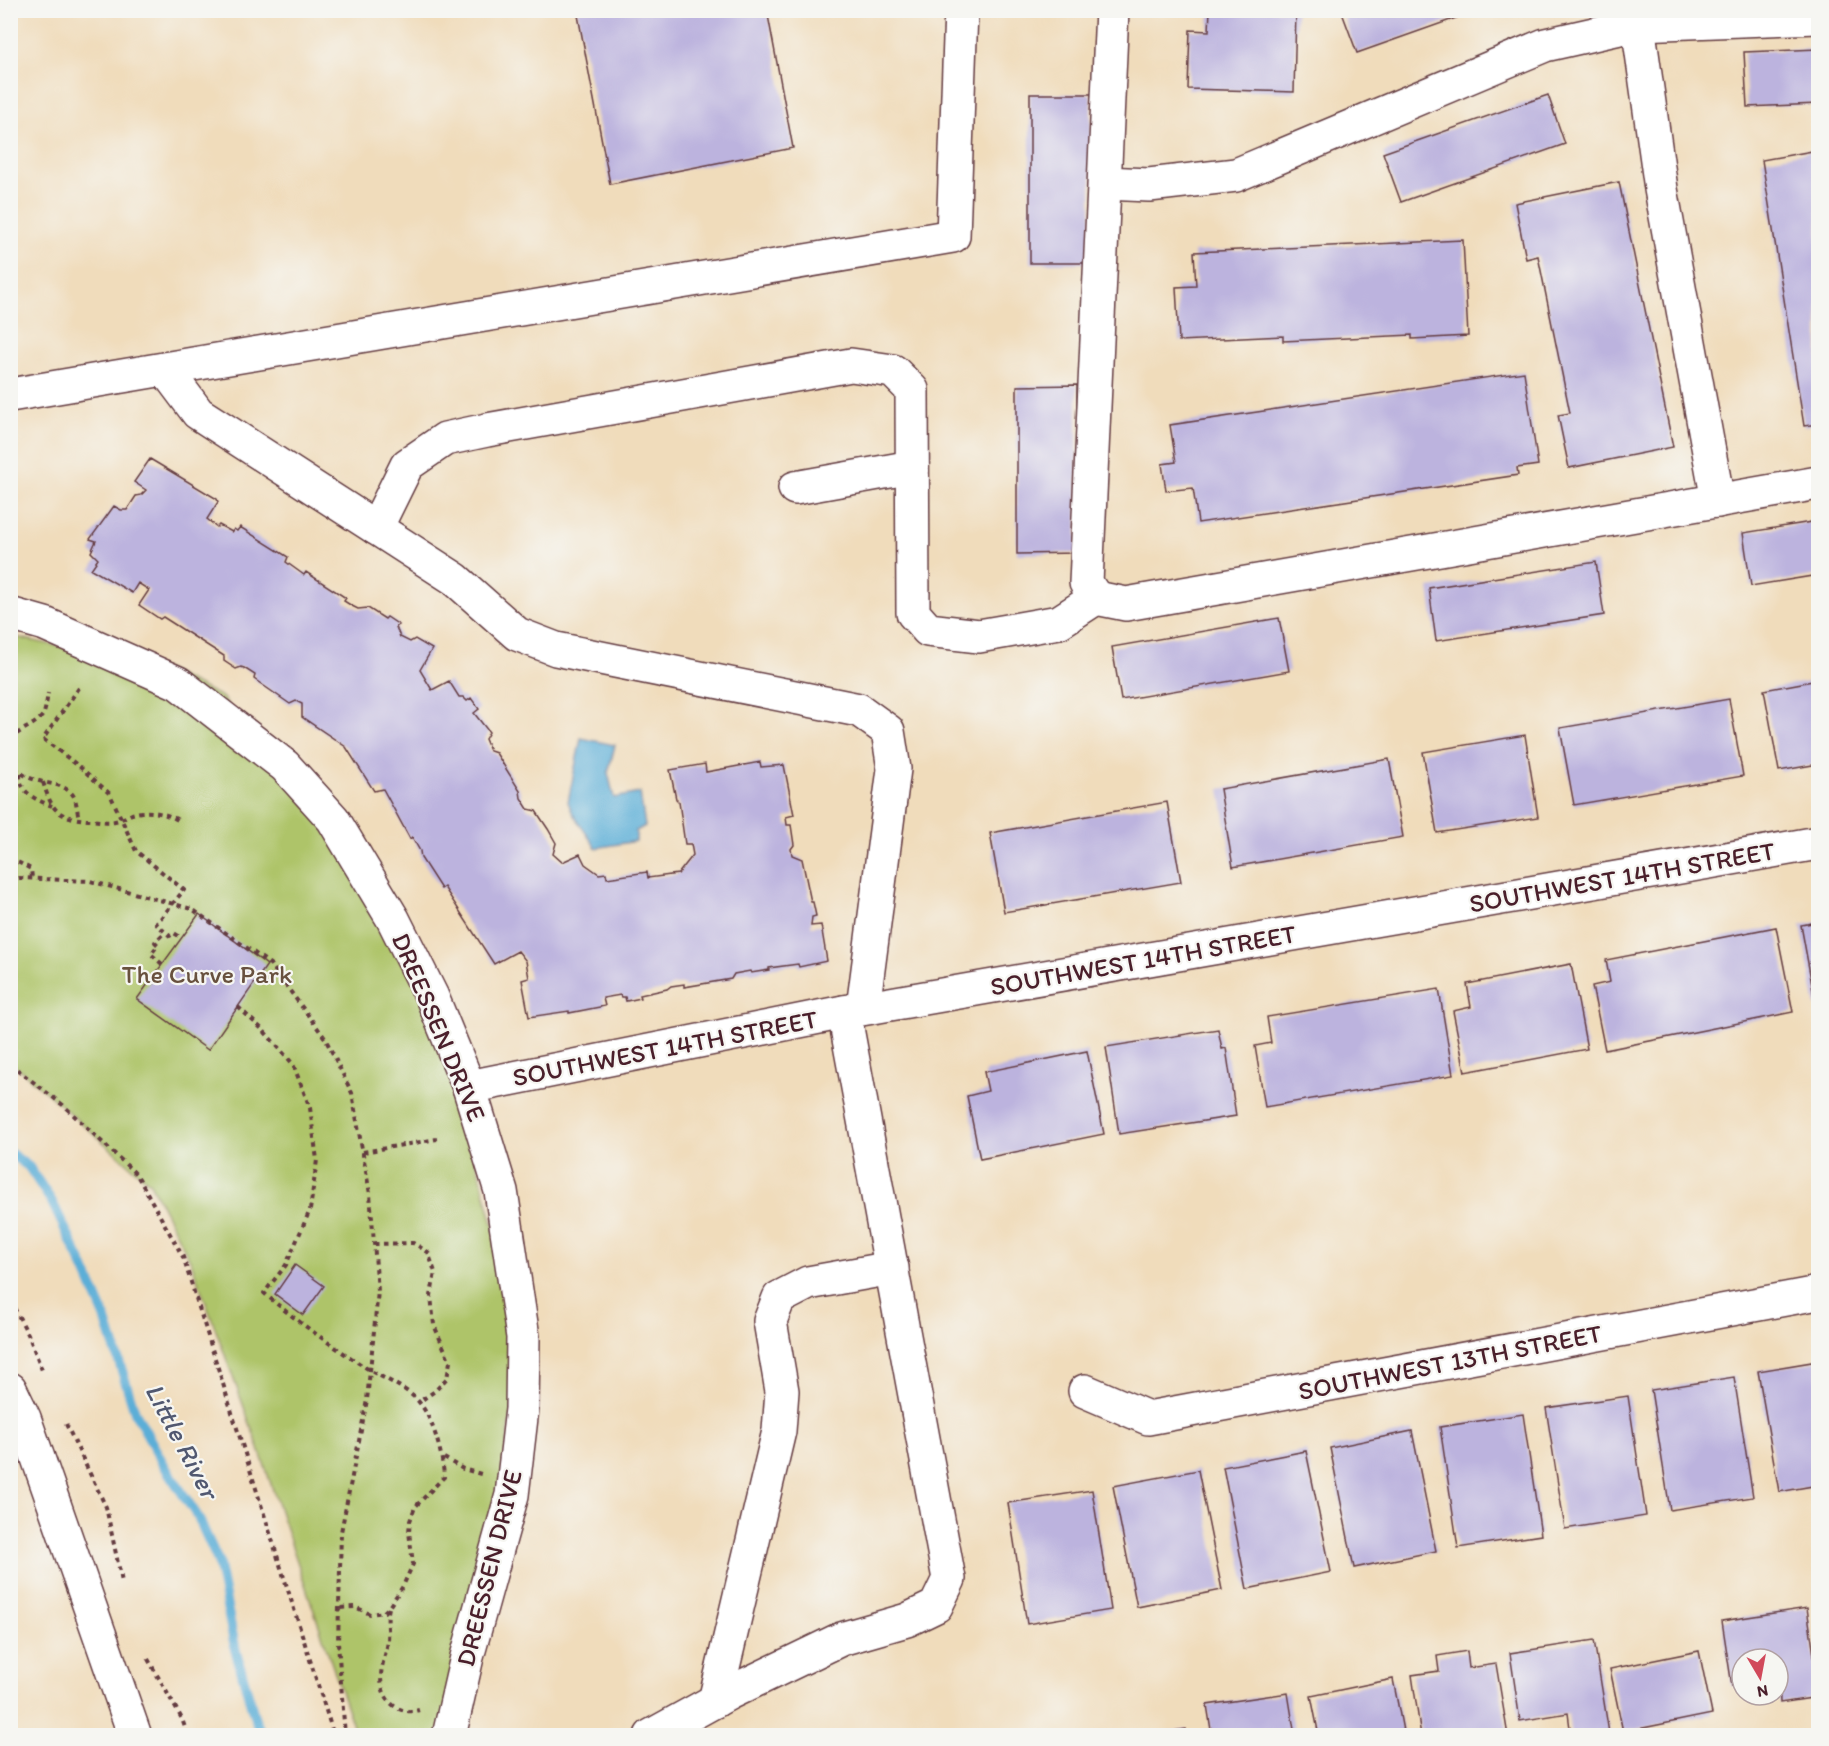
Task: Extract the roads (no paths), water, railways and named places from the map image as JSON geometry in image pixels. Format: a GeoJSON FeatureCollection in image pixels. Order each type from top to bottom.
{"type":"FeatureCollection","features":[{"type":"Feature","properties":{"kind":"street"},"geometry":{"type":"LineString","coordinates":[[10,395],[954,236],[961,10]]}},
{"type":"Feature","properties":{"kind":"street"},"geometry":{"type":"LineString","coordinates":[[1096,598],[1086,583],[1112,10]]}},
{"type":"Feature","properties":{"kind":"street"},"geometry":{"type":"LineString","coordinates":[[1105,183],[1149,185],[1236,175],[1545,45],[1637,17],[1818,17]]}},
{"type":"Feature","properties":{"kind":"street"},"geometry":{"type":"LineString","coordinates":[[1637,17],[1661,189],[1718,501]]}},
{"type":"Feature","properties":{"kind":"street"},"geometry":{"type":"LineString","coordinates":[[376,528],[407,465],[445,440],[487,430],[851,365],[893,371],[912,390],[913,613],[928,630],[979,636],[1059,622],[1096,598],[1126,604],[1818,483]]}},
{"type":"Feature","properties":{"kind":"street"},"geometry":{"type":"LineString","coordinates":[[165,369],[198,412],[455,579],[517,634],[556,649],[859,710],[888,730],[894,769],[854,1010],[892,1268],[949,1579],[936,1606],[907,1620],[841,1639],[715,1701],[651,1736]]}},
{"type":"Feature","properties":{"kind":"street"},"geometry":{"type":"LineString","coordinates":[[795,488],[912,467]]}},
{"type":"Feature","properties":{"kind":"street","name":"DREESSEN DRIVE"},"geometry":{"type":"LineString","coordinates":[[10,614],[45,624],[178,683],[285,766],[333,819],[393,918],[432,997],[470,1086],[501,1191],[523,1337],[522,1409],[512,1495],[467,1657],[449,1736]]}},
{"type":"Feature","properties":{"kind":"street","name":"SOUTHWEST 14TH STREET"},"geometry":{"type":"LineString","coordinates":[[470,1086],[854,1010],[1818,843]]}},
{"type":"Feature","properties":{"kind":"street"},"geometry":{"type":"LineString","coordinates":[[715,1701],[779,1431],[782,1391],[770,1321],[779,1298],[808,1282],[892,1268]]}},
{"type":"Feature","properties":{"kind":"street","name":"SOUTHWEST 13TH STREET"},"geometry":{"type":"LineString","coordinates":[[1085,1391],[1148,1418],[1818,1293]]}},
{"type":"Feature","properties":{"kind":"street"},"geometry":{"type":"LineString","coordinates":[[10,1389],[17,1420],[135,1736]]}},
{"type":"Feature","properties":{"kind":"water"},"geometry":{"type":"Polygon","coordinates":[[[581,738],[615,745],[608,773],[614,798],[640,793],[645,826],[636,831],[636,841],[596,848],[573,814],[568,802],[581,738]]]}},
{"type":"Feature","properties":{"kind":"waterway","name":"Little River"},"geometry":{"type":"LineString","coordinates":[[10,1153],[29,1167],[52,1202],[105,1317],[135,1412],[165,1467],[198,1517],[218,1561],[236,1652],[262,1736]]}},
{"type":"Feature","properties":{"kind":"park label","name":"The Curve Park"},"geometry":{"type":"Point","coordinates":[207,974]}}]}
